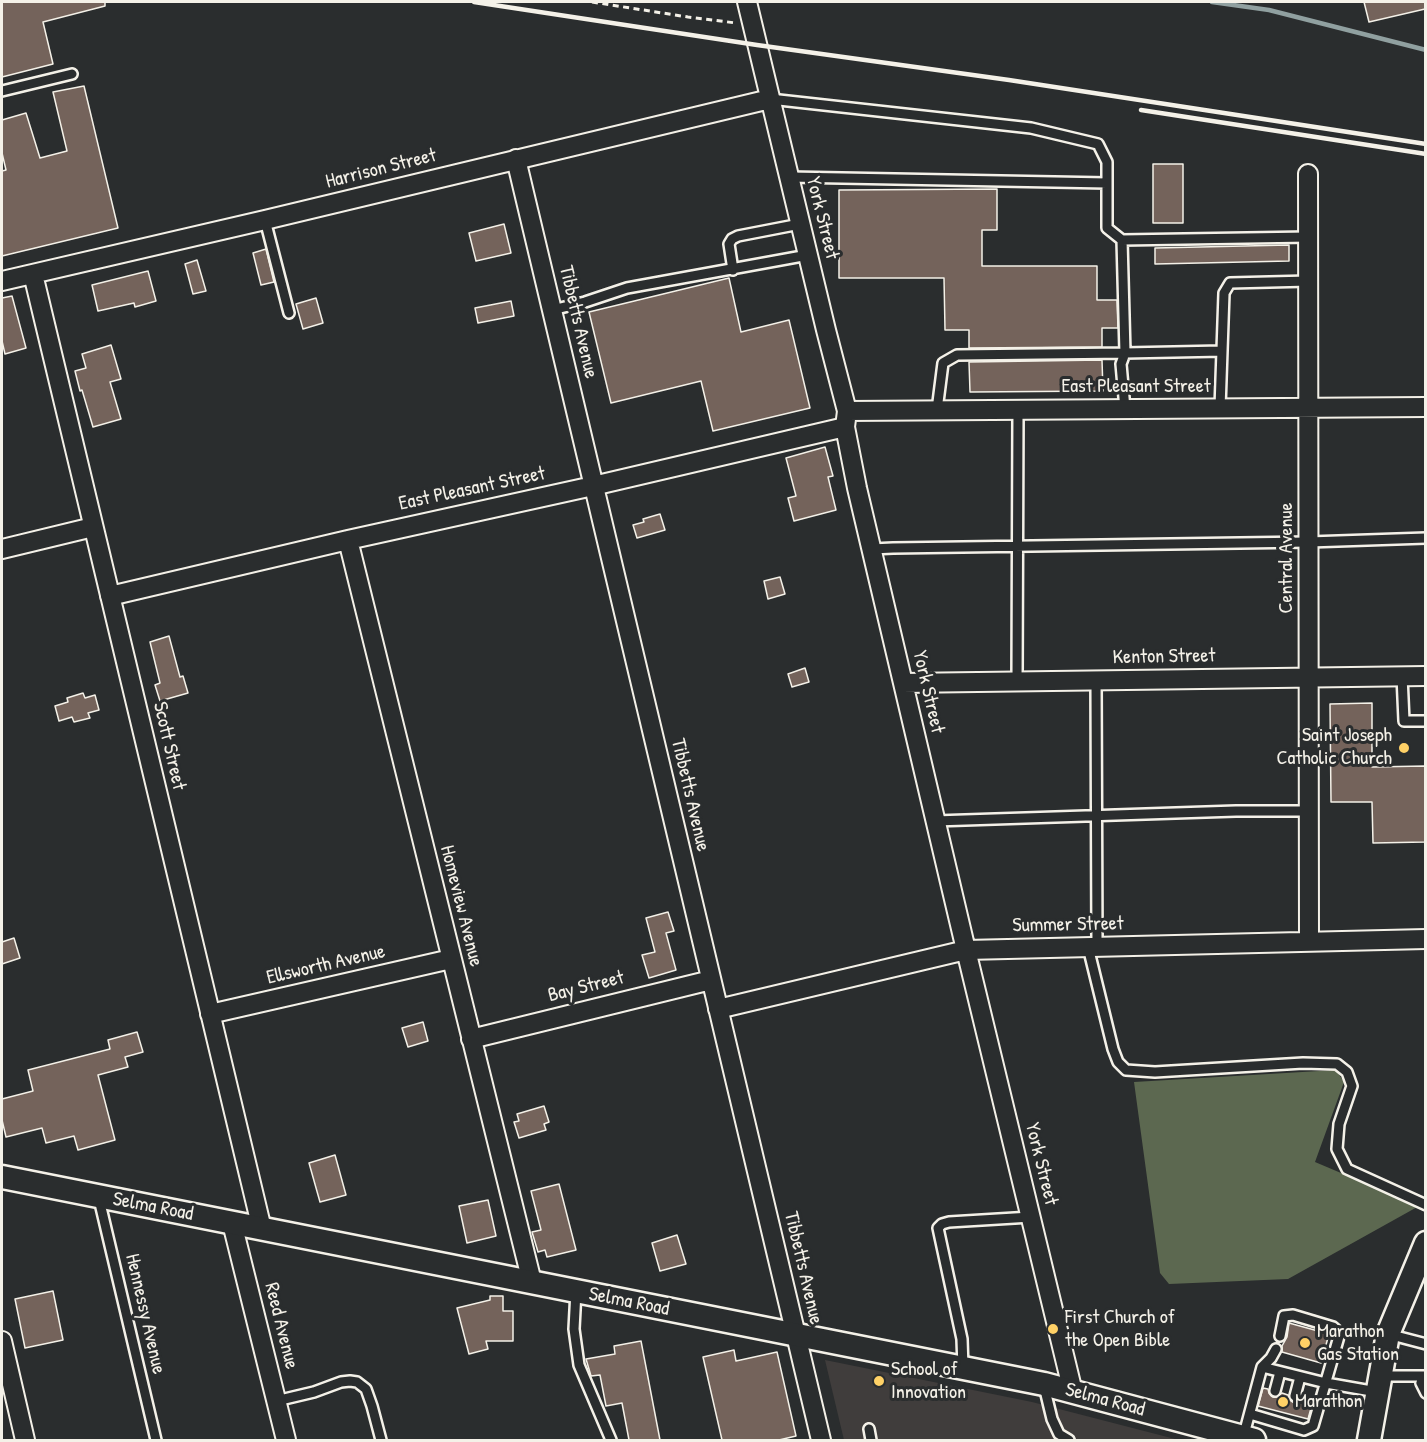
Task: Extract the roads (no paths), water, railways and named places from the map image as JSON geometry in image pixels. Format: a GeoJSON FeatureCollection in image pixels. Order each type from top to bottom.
{"type":"FeatureCollection","features":[{"type":"Feature","properties":{"kind":"street","name":"York Street"},"geometry":{"type":"LineString","coordinates":[[747,2],[846,419],[872,549],[935,821],[1073,1392]]}},
{"type":"Feature","properties":{"kind":"street","name":"Harrison Street"},"geometry":{"type":"LineString","coordinates":[[2,281],[770,99]]}},
{"type":"Feature","properties":{"kind":"street","name":"Tibbetts Avenue"},"geometry":{"type":"LineString","coordinates":[[516,159],[821,1440]]}},
{"type":"Feature","properties":{"kind":"street","name":"Central Avenue"},"geometry":{"type":"LineString","coordinates":[[1308,174],[1309,942]]}},
{"type":"Feature","properties":{"kind":"street","name":"Scott Street"},"geometry":{"type":"LineString","coordinates":[[33,274],[262,1229]]}},
{"type":"Feature","properties":{"kind":"street","name":"East Pleasant Street"},"geometry":{"type":"LineString","coordinates":[[110,596],[593,486],[846,419],[937,411],[1425,407]]}},
{"type":"Feature","properties":{"kind":"street"},"geometry":{"type":"LineString","coordinates":[[2,549],[93,527]]}},
{"type":"Feature","properties":{"kind":"street","name":"Homeview Avenue"},"geometry":{"type":"LineString","coordinates":[[348,540],[532,1282]]}},
{"type":"Feature","properties":{"kind":"street","name":"Kenton Street"},"geometry":{"type":"LineString","coordinates":[[903,683],[1425,676]]}},
{"type":"Feature","properties":{"kind":"street","name":"Summer Street"},"geometry":{"type":"LineString","coordinates":[[718,1009],[966,951],[1425,939]]}},
{"type":"Feature","properties":{"kind":"street","name":"Ellsworth Avenue"},"geometry":{"type":"LineString","coordinates":[[210,1014],[451,959]]}},
{"type":"Feature","properties":{"kind":"street","name":"Bay Street"},"geometry":{"type":"LineString","coordinates":[[471,1039],[711,980]]}},
{"type":"Feature","properties":{"kind":"street","name":"Selma Road"},"geometry":{"type":"LineString","coordinates":[[2,1177],[1044,1384],[1213,1435],[1248,1439]]}},
{"type":"Feature","properties":{"kind":"street","name":"Reed Avenue"},"geometry":{"type":"LineString","coordinates":[[232,1223],[286,1440]]}},
{"type":"Feature","properties":{"kind":"street"},"geometry":{"type":"LineString","coordinates":[[1369,1440],[1389,1334],[1425,1243]]}},
{"type":"Feature","properties":{"kind":"street"},"geometry":{"type":"LineString","coordinates":[[2,1341],[25,1440]]}},
{"type":"Feature","properties":{"kind":"lane"},"geometry":{"type":"LineString","coordinates":[[2,91],[72,74]]}},
{"type":"Feature","properties":{"kind":"lane"},"geometry":{"type":"LineString","coordinates":[[770,99],[1031,128],[1098,144],[1107,162],[1107,228],[1122,240],[1309,237]]}},
{"type":"Feature","properties":{"kind":"lane"},"geometry":{"type":"LineString","coordinates":[[789,177],[1107,183]]}},
{"type":"Feature","properties":{"kind":"lane"},"geometry":{"type":"LineString","coordinates":[[265,220],[289,313]]}},
{"type":"Feature","properties":{"kind":"lane"},"geometry":{"type":"LineString","coordinates":[[733,270],[729,244],[732,239],[800,224]]}},
{"type":"Feature","properties":{"kind":"lane"},"geometry":{"type":"LineString","coordinates":[[1122,240],[1125,353],[1121,364],[1125,409]]}},
{"type":"Feature","properties":{"kind":"lane"},"geometry":{"type":"LineString","coordinates":[[552,310],[627,288],[808,255]]}},
{"type":"Feature","properties":{"kind":"lane"},"geometry":{"type":"LineString","coordinates":[[1220,408],[1224,293],[1230,283],[1309,281]]}},
{"type":"Feature","properties":{"kind":"lane"},"geometry":{"type":"LineString","coordinates":[[937,411],[943,363],[957,355],[1222,351]]}},
{"type":"Feature","properties":{"kind":"lane"},"geometry":{"type":"LineString","coordinates":[[1017,681],[1018,410]]}},
{"type":"Feature","properties":{"kind":"lane"},"geometry":{"type":"LineString","coordinates":[[872,549],[1425,538]]}},
{"type":"Feature","properties":{"kind":"lane"},"geometry":{"type":"LineString","coordinates":[[1402,676],[1404,722],[1425,722]]}},
{"type":"Feature","properties":{"kind":"lane"},"geometry":{"type":"LineString","coordinates":[[1096,680],[1096,815],[1092,947],[1113,1049],[1118,1062],[1126,1070],[1155,1072],[1304,1063],[1337,1065],[1347,1072],[1352,1086],[1339,1124],[1337,1149],[1347,1169],[1425,1205]]}},
{"type":"Feature","properties":{"kind":"lane"},"geometry":{"type":"LineString","coordinates":[[935,821],[1236,811],[1309,811]]}},
{"type":"Feature","properties":{"kind":"lane","name":"Hennessy Avenue"},"geometry":{"type":"LineString","coordinates":[[98,1196],[156,1440]]}},
{"type":"Feature","properties":{"kind":"lane"},"geometry":{"type":"LineString","coordinates":[[963,1368],[962,1339],[938,1228],[948,1222],[1031,1217]]}},
{"type":"Feature","properties":{"kind":"lane"},"geometry":{"type":"LineString","coordinates":[[576,1291],[574,1329],[579,1365],[611,1440]]}},
{"type":"Feature","properties":{"kind":"lane"},"geometry":{"type":"LineString","coordinates":[[1250,1414],[1269,1414],[1289,1420],[1304,1430],[1313,1426],[1340,1333],[1333,1327],[1293,1315],[1284,1316],[1280,1336]]}},
{"type":"Feature","properties":{"kind":"lane"},"geometry":{"type":"LineString","coordinates":[[1389,1334],[1425,1344]]}},
{"type":"Feature","properties":{"kind":"lane"},"geometry":{"type":"LineString","coordinates":[[1248,1439],[1250,1414],[1262,1367],[1276,1349]]}},
{"type":"Feature","properties":{"kind":"lane"},"geometry":{"type":"LineString","coordinates":[[1262,1367],[1326,1383],[1379,1384],[1425,1378]]}},
{"type":"Feature","properties":{"kind":"lane"},"geometry":{"type":"LineString","coordinates":[[1275,1391],[1280,1372]]}},
{"type":"Feature","properties":{"kind":"lane"},"geometry":{"type":"LineString","coordinates":[[1295,1396],[1300,1377]]}},
{"type":"Feature","properties":{"kind":"lane"},"geometry":{"type":"LineString","coordinates":[[1425,1378],[1421,1383],[1425,1393]]}},
{"type":"Feature","properties":{"kind":"lane"},"geometry":{"type":"LineString","coordinates":[[276,1401],[314,1392],[341,1382],[357,1382],[366,1389],[381,1440]]}},
{"type":"Feature","properties":{"kind":"lane"},"geometry":{"type":"LineString","coordinates":[[1044,1384],[1052,1419],[1059,1434],[1069,1440]]}},
{"type":"Feature","properties":{"kind":"lane"},"geometry":{"type":"LineString","coordinates":[[868,1429],[871,1440]]}},
{"type":"Feature","properties":{"kind":"waterway"},"geometry":{"type":"LineString","coordinates":[[1212,2],[1269,10],[1426,50]]}},
{"type":"Feature","properties":{"kind":"railway"},"geometry":{"type":"LineString","coordinates":[[474,2],[1426,144]]}},
{"type":"Feature","properties":{"kind":"railway"},"geometry":{"type":"LineString","coordinates":[[1141,110],[1426,154]]}},
{"type":"Feature","properties":{"kind":"place","name":"Saint Joseph Catholic Church"},"geometry":{"type":"Point","coordinates":[1404,748]}},
{"type":"Feature","properties":{"kind":"place","name":"First Church of the Open Bible"},"geometry":{"type":"Point","coordinates":[1053,1329]}},
{"type":"Feature","properties":{"kind":"place","name":"Marathon Gas Station"},"geometry":{"type":"Point","coordinates":[1305,1343]}},
{"type":"Feature","properties":{"kind":"place","name":"School of Innovation"},"geometry":{"type":"Point","coordinates":[879,1381]}},
{"type":"Feature","properties":{"kind":"place","name":"Marathon"},"geometry":{"type":"Point","coordinates":[1283,1402]}}]}
